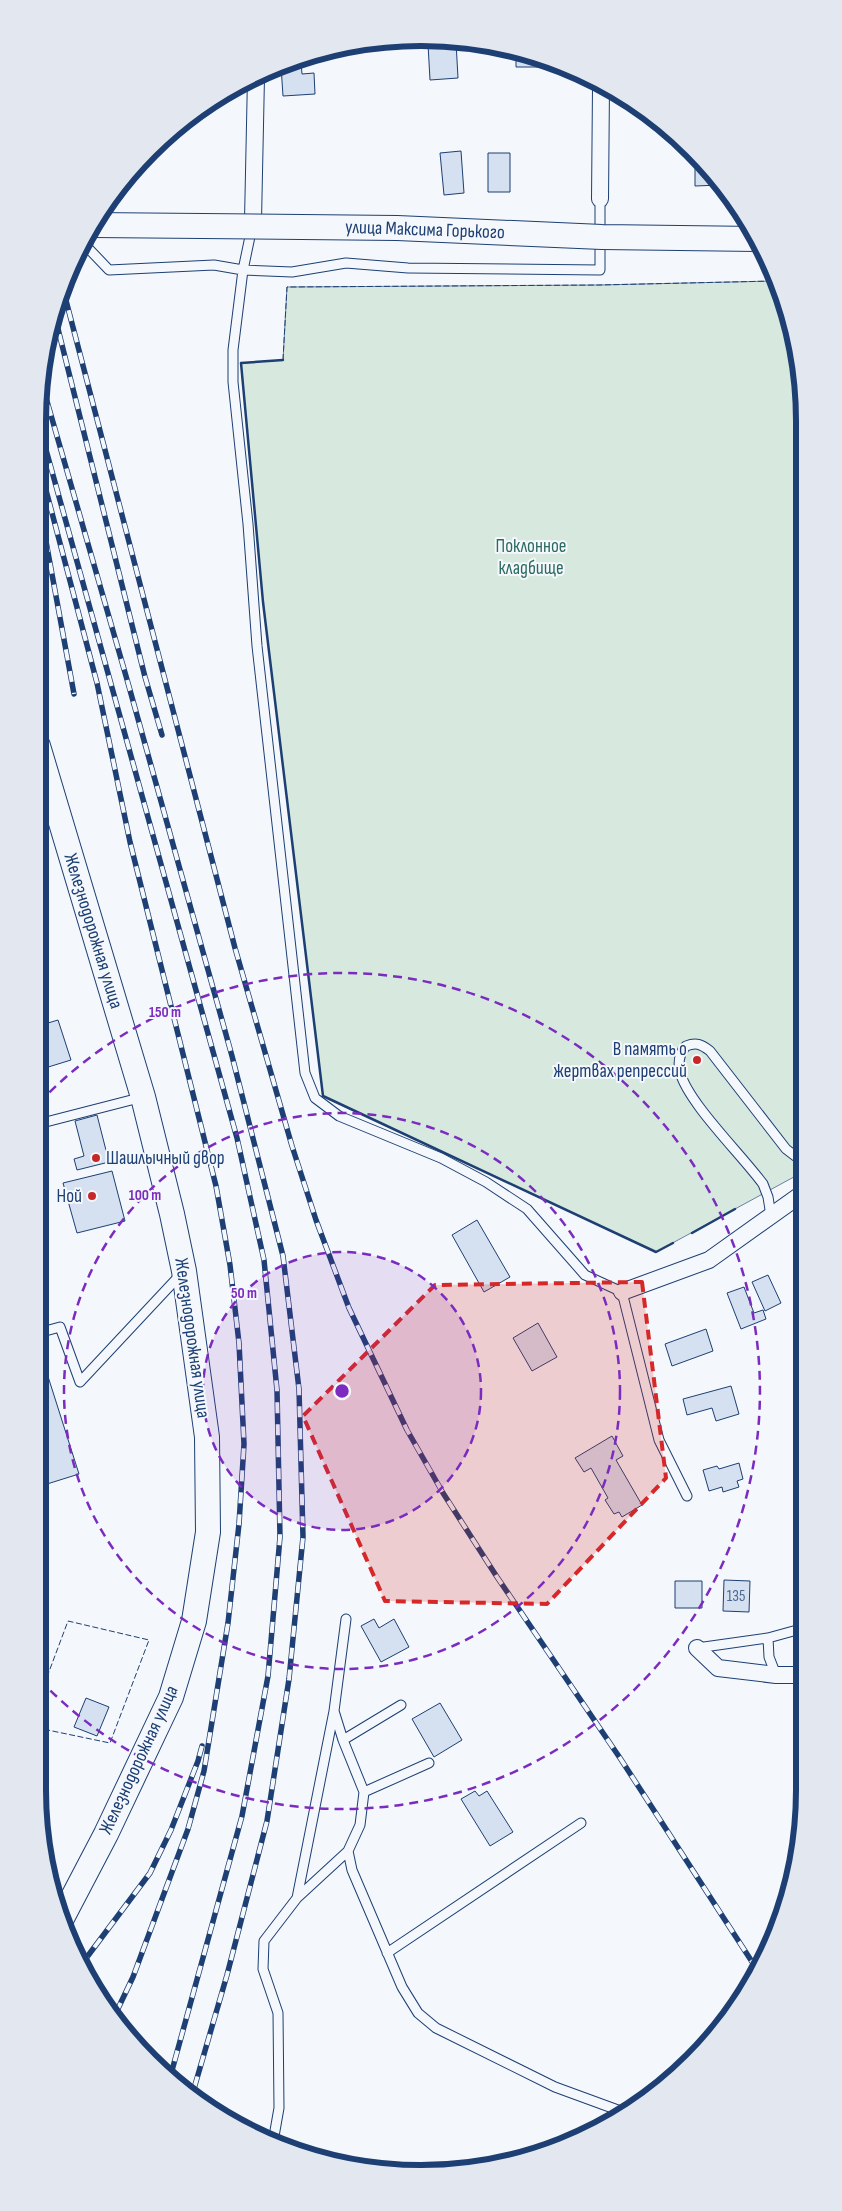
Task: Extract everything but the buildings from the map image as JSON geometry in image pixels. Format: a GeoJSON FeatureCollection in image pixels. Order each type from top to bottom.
{"type":"FeatureCollection","features":[{"type":"Feature","properties":{"kind":"street"},"geometry":{"type":"LineString","coordinates":[[253,220],[256,85]]}},
{"type":"Feature","properties":{"kind":"street"},"geometry":{"type":"LineString","coordinates":[[600,199],[601,92]]}},
{"type":"Feature","properties":{"kind":"street","name":"улица Максима Горького"},"geometry":{"type":"LineString","coordinates":[[102,225],[397,228],[602,237],[749,239]]}},
{"type":"Feature","properties":{"kind":"street","name":"Железнодорожная улица"},"geometry":{"type":"LineString","coordinates":[[46,773],[143,1097],[184,1271],[206,1437],[208,1532],[194,1621],[171,1697],[106,1834],[66,1910]]}},
{"type":"Feature","properties":{"kind":"street"},"geometry":{"type":"LineString","coordinates":[[622,1292],[709,1260],[796,1198]]}},
{"type":"Feature","properties":{"kind":"street"},"geometry":{"type":"LineString","coordinates":[[697,1648],[718,1668],[776,1675],[796,1675]]}},
{"type":"Feature","properties":{"kind":"lane"},"geometry":{"type":"LineString","coordinates":[[88,248],[109,270],[214,265],[243,270],[292,272],[346,263],[408,268],[600,270],[600,199]]}},
{"type":"Feature","properties":{"kind":"lane"},"geometry":{"type":"LineString","coordinates":[[600,231],[253,220],[243,270],[233,350],[233,382],[248,524],[257,646],[305,1073],[315,1098],[339,1116],[441,1158],[486,1182],[527,1209],[585,1275],[622,1292],[659,1440],[687,1496]]}},
{"type":"Feature","properties":{"kind":"lane"},"geometry":{"type":"LineString","coordinates":[[771,1216],[768,1197],[763,1184],[705,1113],[686,1084],[679,1065],[680,1057],[686,1046],[694,1043],[702,1045],[710,1051],[786,1149],[796,1157]]}},
{"type":"Feature","properties":{"kind":"lane"},"geometry":{"type":"LineString","coordinates":[[46,1122],[143,1097]]}},
{"type":"Feature","properties":{"kind":"lane"},"geometry":{"type":"LineString","coordinates":[[46,1331],[60,1327],[80,1382],[184,1271]]}},
{"type":"Feature","properties":{"kind":"lane"},"geometry":{"type":"LineString","coordinates":[[297,1898],[334,1711],[346,1619]]}},
{"type":"Feature","properties":{"kind":"lane"},"geometry":{"type":"LineString","coordinates":[[697,1648],[768,1638],[796,1630]]}},
{"type":"Feature","properties":{"kind":"lane"},"geometry":{"type":"LineString","coordinates":[[768,1638],[769,1658],[776,1675]]}},
{"type":"Feature","properties":{"kind":"lane"},"geometry":{"type":"LineString","coordinates":[[343,1740],[401,1705]]}},
{"type":"Feature","properties":{"kind":"lane"},"geometry":{"type":"LineString","coordinates":[[274,2134],[279,2108],[278,2013],[264,1969],[264,1941],[297,1898],[348,1851],[360,1825],[364,1792],[343,1740],[334,1711]]}},
{"type":"Feature","properties":{"kind":"lane"},"geometry":{"type":"LineString","coordinates":[[364,1792],[429,1763]]}},
{"type":"Feature","properties":{"kind":"lane"},"geometry":{"type":"LineString","coordinates":[[387,1954],[581,1823]]}},
{"type":"Feature","properties":{"kind":"lane"},"geometry":{"type":"LineString","coordinates":[[348,1851],[352,1870],[387,1954],[402,1987],[418,2013],[436,2028],[555,2087],[617,2110]]}},
{"type":"Feature","properties":{"kind":"highlighted area"},"geometry":{"type":"Polygon","coordinates":[[[642,1282],[666,1478],[547,1604],[385,1601],[303,1416],[435,1285],[642,1282]]]}},
{"type":"Feature","properties":{"kind":"green space","name":"Поклонное кладбище"},"geometry":{"type":"Polygon","coordinates":[[[768,281],[776,301],[789,348],[795,396],[796,1176],[656,1252],[323,1096],[263,602],[241,363],[283,360],[287,287],[599,285],[768,281]]]}},
{"type":"Feature","properties":{"kind":"railway"},"geometry":{"type":"LineString","coordinates":[[66,301],[235,948],[292,1146],[316,1220],[349,1308],[407,1430],[443,1493],[497,1577],[620,1758],[753,1963]]}},
{"type":"Feature","properties":{"kind":"railway"},"geometry":{"type":"LineString","coordinates":[[58,328],[145,677],[162,735]]}},
{"type":"Feature","properties":{"kind":"railway"},"geometry":{"type":"LineString","coordinates":[[47,401],[232,1056],[283,1256],[299,1389],[303,1537],[289,1679],[267,1821],[227,1975],[194,2088]]}},
{"type":"Feature","properties":{"kind":"railway"},"geometry":{"type":"LineString","coordinates":[[46,450],[237,1138],[264,1260],[277,1390],[280,1537],[268,1676],[242,1816],[172,2070]]}},
{"type":"Feature","properties":{"kind":"railway"},"geometry":{"type":"LineString","coordinates":[[46,490],[97,683],[130,842],[216,1186],[230,1265],[239,1343],[244,1444],[239,1524],[228,1623],[204,1771],[188,1829],[133,1977],[118,2009]]}},
{"type":"Feature","properties":{"kind":"railway"},"geometry":{"type":"LineString","coordinates":[[46,542],[74,694]]}},
{"type":"Feature","properties":{"kind":"railway"},"geometry":{"type":"LineString","coordinates":[[86,1958],[150,1873],[171,1830],[202,1746]]}},
{"type":"Feature","properties":{"kind":"fence"},"geometry":{"type":"LineString","coordinates":[[283,360],[287,287],[599,285],[768,281]]}},
{"type":"Feature","properties":{"kind":"fence"},"geometry":{"type":"LineString","coordinates":[[46,1680],[68,1621],[149,1640],[110,1743],[46,1730]]}},
{"type":"Feature","properties":{"kind":"wall"},"geometry":{"type":"LineString","coordinates":[[283,360],[241,363],[263,602],[323,1096],[656,1252],[673,1243]]}},
{"type":"Feature","properties":{"kind":"wall"},"geometry":{"type":"LineString","coordinates":[[692,1233],[735,1209]]}},
{"type":"Feature","properties":{"kind":"place","name":"В память о жертвах репрессий"},"geometry":{"type":"Point","coordinates":[697,1060]}},
{"type":"Feature","properties":{"kind":"place","name":"Шашлычный двор"},"geometry":{"type":"Point","coordinates":[96,1158]}},
{"type":"Feature","properties":{"kind":"place","name":"Ной"},"geometry":{"type":"Point","coordinates":[92,1196]}}]}
